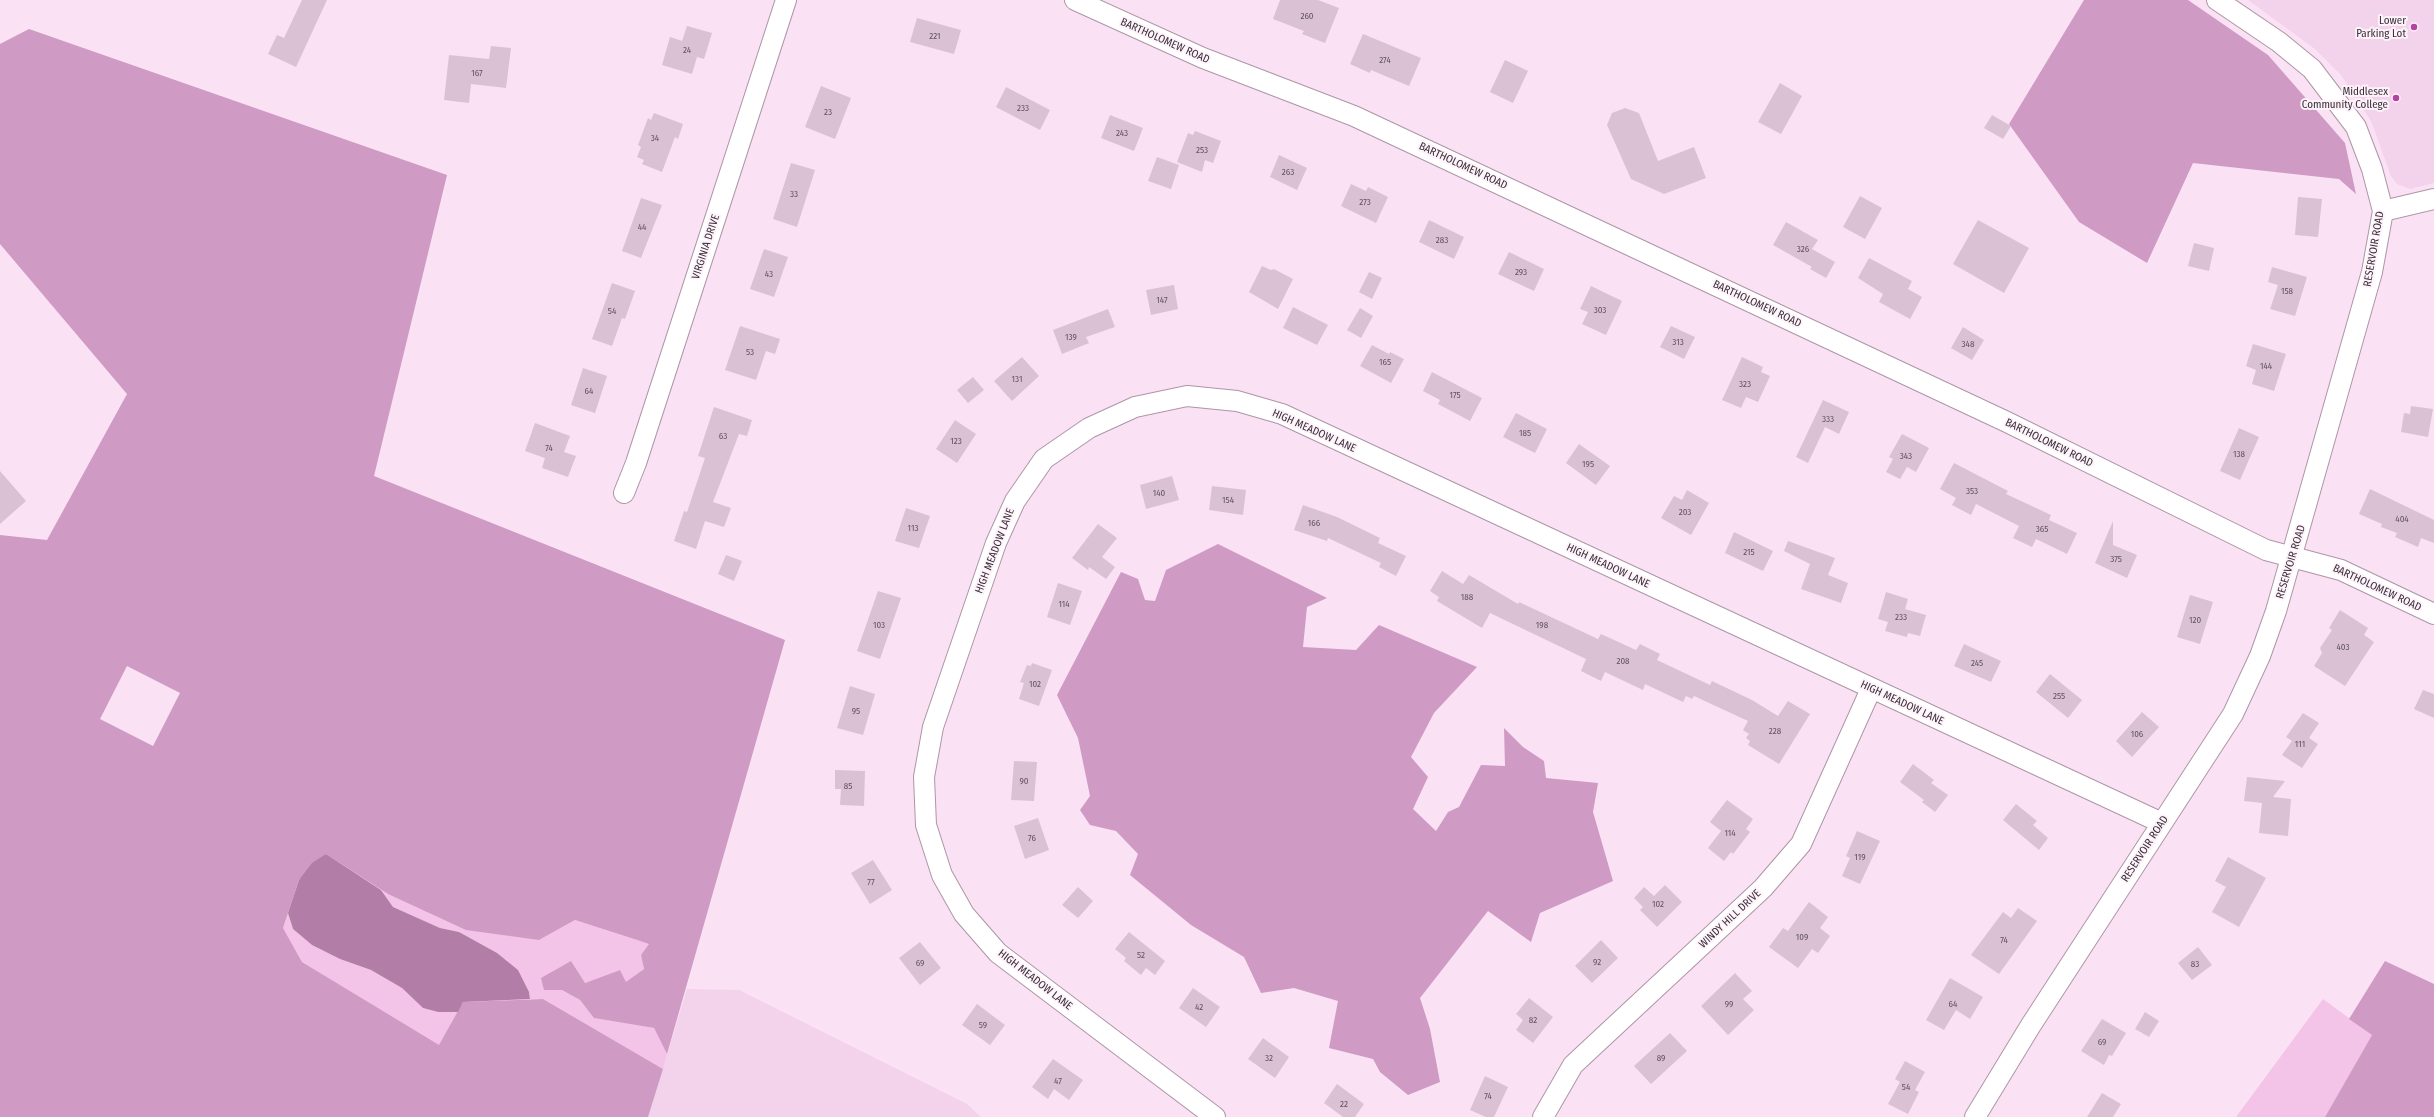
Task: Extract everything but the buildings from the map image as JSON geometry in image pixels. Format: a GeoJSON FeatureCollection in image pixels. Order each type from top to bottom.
{"type":"FeatureCollection","features":[{"type":"Feature","properties":{"kind":"street","name":"VIRGINIA DRIVE"},"geometry":{"type":"LineString","coordinates":[[624,493],[636,463],[786,0]]}},
{"type":"Feature","properties":{"kind":"street","name":"BARTHOLOMEW ROAD"},"geometry":{"type":"LineString","coordinates":[[1075,0],[1203,58],[1354,116],[2000,418],[2266,550],[2294,556],[2341,570],[2434,614]]}},
{"type":"Feature","properties":{"kind":"street","name":"RESERVOIR ROAD"},"geometry":{"type":"LineString","coordinates":[[1975,1117],[2031,1025],[2233,714],[2260,656],[2294,556],[2372,272],[2383,211],[2372,169],[2356,127],[2331,92],[2312,69],[2217,0]]}},
{"type":"Feature","properties":{"kind":"street"},"geometry":{"type":"LineString","coordinates":[[2383,211],[2434,199]]}},
{"type":"Feature","properties":{"kind":"street","name":"HIGH MEADOW LANE"},"geometry":{"type":"LineString","coordinates":[[1215,1117],[998,953],[964,914],[942,875],[926,825],[924,777],[933,727],[996,543],[1015,501],[1044,459],[1089,428],[1135,407],[1187,396],[1237,401],[1282,414],[2162,823]]}},
{"type":"Feature","properties":{"kind":"street","name":"WINDY HILL DRIVE"},"geometry":{"type":"LineString","coordinates":[[1543,1117],[1573,1065],[1763,888],[1801,844],[1871,689]]}},
{"type":"Feature","properties":{"kind":"shaded area"},"geometry":{"type":"Polygon","coordinates":[[[2084,0],[2188,0],[2268,55],[2345,143],[2356,194],[2339,179],[2193,163],[2147,263],[2079,222],[2009,124],[2084,0]]]}},
{"type":"Feature","properties":{"kind":"shaded area","name":"Middlesex Community College"},"geometry":{"type":"Polygon","coordinates":[[[2248,0],[2434,0],[2434,183],[2410,189],[2397,184],[2391,176],[2371,121],[2341,75],[2315,49],[2248,0]]]}},
{"type":"Feature","properties":{"kind":"shaded area"},"geometry":{"type":"Polygon","coordinates":[[[29,29],[447,175],[374,476],[785,640],[667,1054],[654,1028],[594,1018],[580,1000],[562,990],[544,990],[541,978],[571,961],[585,983],[620,970],[626,982],[644,969],[641,955],[649,944],[637,940],[575,920],[539,940],[466,930],[388,894],[326,854],[299,880],[283,928],[302,962],[439,1045],[463,1002],[543,999],[663,1069],[648,1117],[0,1117],[0,535],[47,540],[127,394],[0,244],[0,44],[29,29]],[[127,666],[100,719],[153,746],[180,693],[127,666]]]}},
{"type":"Feature","properties":{"kind":"shaded area"},"geometry":{"type":"Polygon","coordinates":[[[1218,544],[1327,598],[1307,607],[1303,647],[1356,650],[1379,625],[1477,667],[1434,713],[1411,757],[1428,777],[1413,809],[1436,831],[1448,812],[1459,807],[1481,765],[1505,766],[1504,728],[1523,747],[1544,761],[1546,778],[1598,783],[1593,812],[1613,881],[1540,913],[1531,942],[1488,911],[1420,998],[1430,1029],[1440,1082],[1408,1095],[1380,1072],[1373,1059],[1329,1048],[1338,1001],[1294,988],[1261,993],[1244,957],[1191,925],[1130,875],[1138,854],[1116,831],[1090,825],[1080,810],[1090,796],[1078,738],[1057,695],[1121,572],[1138,579],[1145,600],[1155,601],[1166,570],[1218,544]]]}},
{"type":"Feature","properties":{"kind":"shaded area"},"geometry":{"type":"Polygon","coordinates":[[[326,854],[381,890],[393,907],[440,928],[459,932],[497,953],[518,970],[529,992],[530,999],[463,1002],[458,1012],[438,1012],[423,1008],[402,988],[371,970],[340,959],[312,945],[293,929],[288,913],[299,880],[312,863],[326,854]]]}},
{"type":"Feature","properties":{"kind":"shaded area"},"geometry":{"type":"Polygon","coordinates":[[[381,890],[388,894],[539,940],[575,920],[649,944],[641,955],[644,969],[626,983],[620,970],[585,983],[544,990],[562,990],[580,1000],[595,1018],[654,1028],[667,1054],[663,1069],[543,999],[530,999],[529,992],[459,932],[440,928],[393,907],[381,890]]]}},
{"type":"Feature","properties":{"kind":"shaded area"},"geometry":{"type":"Polygon","coordinates":[[[288,913],[293,929],[312,945],[340,959],[371,970],[402,988],[423,1008],[438,1012],[458,1012],[439,1046],[302,962],[283,928],[288,913]]]}},
{"type":"Feature","properties":{"kind":"shaded area"},"geometry":{"type":"Polygon","coordinates":[[[2385,961],[2434,984],[2434,1117],[2325,1117],[2372,1035],[2349,1019],[2385,961]]]}},
{"type":"Feature","properties":{"kind":"shaded area"},"geometry":{"type":"Polygon","coordinates":[[[687,989],[739,990],[967,1104],[981,1117],[648,1117],[687,989]]]}},
{"type":"Feature","properties":{"kind":"shaded area"},"geometry":{"type":"Polygon","coordinates":[[[2323,999],[2372,1035],[2325,1117],[2236,1117],[2323,999]]]}},
{"type":"Feature","properties":{"kind":"place","name":"Lower Parking Lot"},"geometry":{"type":"Point","coordinates":[2414,27]}},
{"type":"Feature","properties":{"kind":"place","name":"Middlesex Community College"},"geometry":{"type":"Point","coordinates":[2396,98]}}]}
